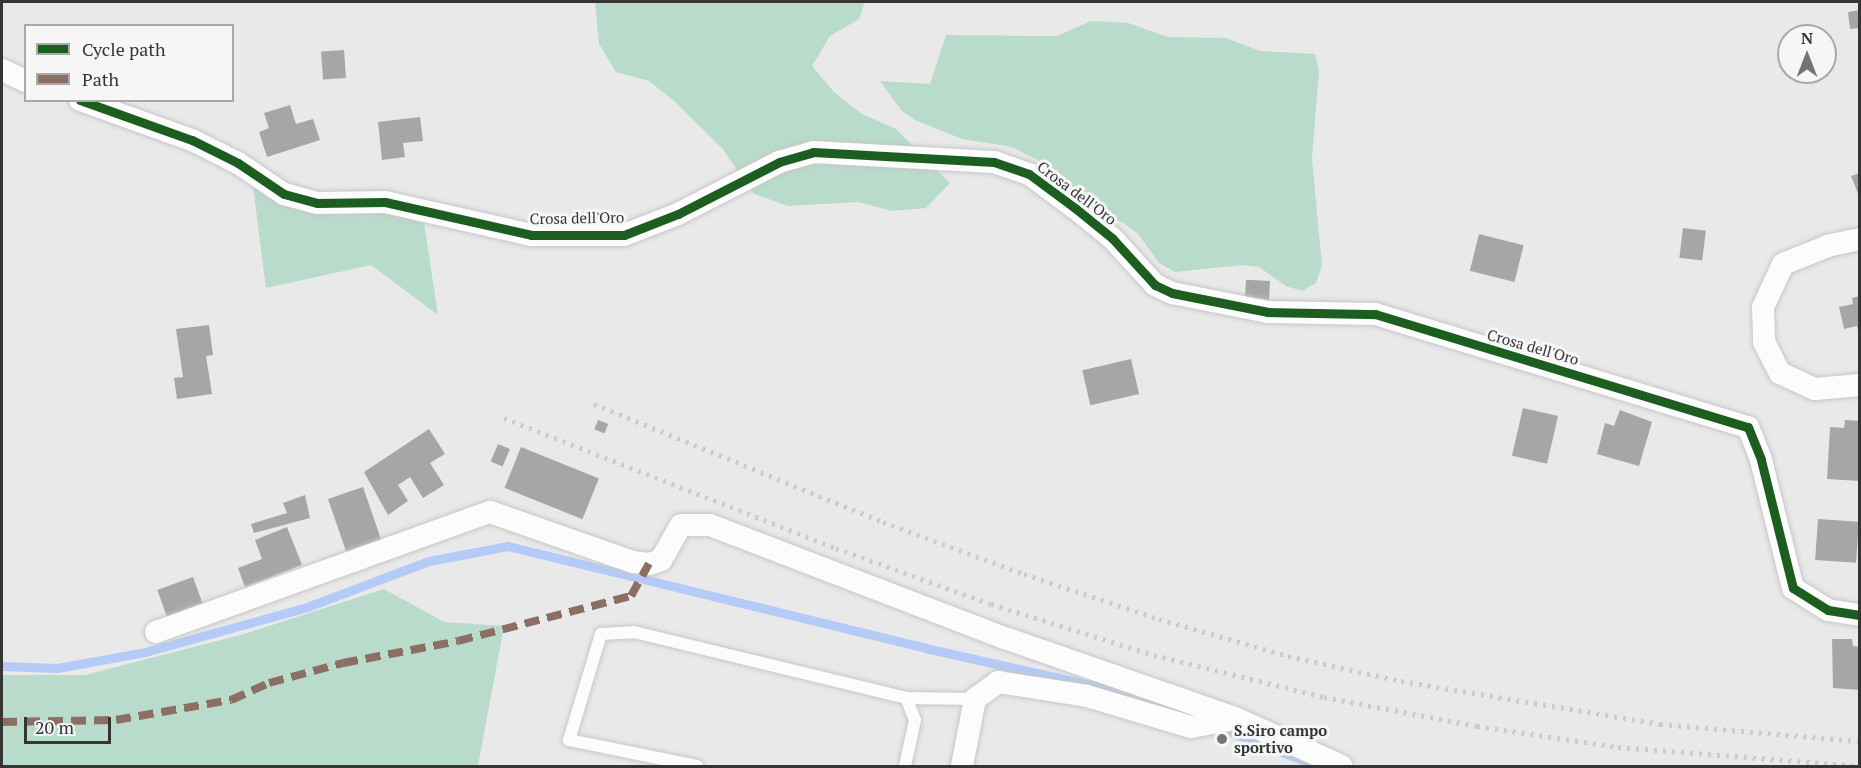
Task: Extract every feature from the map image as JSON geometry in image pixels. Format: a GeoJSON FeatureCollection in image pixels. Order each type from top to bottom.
{"type":"FeatureCollection","features":[{"type":"Feature","properties":{"kind":"street"},"geometry":{"type":"LineString","coordinates":[[2,70],[24,80]]}},
{"type":"Feature","properties":{"kind":"street","name":"Crosa dell'Oro"},"geometry":{"type":"LineString","coordinates":[[86,102],[192,140],[238,163],[284,194],[318,203],[385,202],[531,235],[624,235],[678,214],[779,162],[813,152],[994,162],[1029,174],[1112,238],[1155,285],[1172,293],[1268,312],[1375,314],[1748,427],[1768,482],[1793,588],[1828,610],[1860,615]]}},
{"type":"Feature","properties":{"kind":"street"},"geometry":{"type":"LineString","coordinates":[[1860,238],[1828,246],[1783,264],[1763,307],[1764,342],[1780,374],[1815,388],[1860,385]]}},
{"type":"Feature","properties":{"kind":"street"},"geometry":{"type":"LineString","coordinates":[[156,632],[490,512],[633,562],[649,564],[661,560],[681,525],[710,525],[1005,638],[1235,718],[1342,766]]}},
{"type":"Feature","properties":{"kind":"street"},"geometry":{"type":"LineString","coordinates":[[962,766],[975,699],[998,682],[1087,696],[1191,727],[1235,718]]}},
{"type":"Feature","properties":{"kind":"lane"},"geometry":{"type":"LineString","coordinates":[[697,766],[569,740],[601,634],[634,632],[906,698],[975,699]]}},
{"type":"Feature","properties":{"kind":"lane"},"geometry":{"type":"LineString","coordinates":[[905,766],[915,720],[906,698]]}},
{"type":"Feature","properties":{"kind":"green space"},"geometry":{"type":"Polygon","coordinates":[[[595,2],[865,2],[859,19],[830,36],[812,66],[834,92],[862,114],[896,129],[950,183],[926,208],[892,211],[859,202],[788,206],[754,194],[722,148],[674,101],[649,81],[616,72],[599,44],[595,2]]]}},
{"type":"Feature","properties":{"kind":"green space"},"geometry":{"type":"Polygon","coordinates":[[[1091,21],[1128,23],[1168,37],[1226,38],[1260,51],[1315,54],[1319,71],[1312,158],[1322,266],[1316,283],[1302,291],[1286,286],[1259,267],[1242,265],[1175,272],[1159,263],[1138,234],[1125,224],[1093,209],[1058,171],[1012,147],[962,139],[915,120],[901,110],[880,81],[930,84],[946,35],[1057,36],[1091,21]]]}},
{"type":"Feature","properties":{"kind":"green space"},"geometry":{"type":"Polygon","coordinates":[[[252,179],[423,216],[438,315],[371,265],[266,288],[252,179]]]}},
{"type":"Feature","properties":{"kind":"green space"},"geometry":{"type":"Polygon","coordinates":[[[384,589],[444,622],[504,626],[478,766],[2,766],[2,675],[85,675],[244,634],[384,589]]]}},
{"type":"Feature","properties":{"kind":"building"},"geometry":{"type":"Polygon","coordinates":[[[1860,10],[1860,28],[1850,29],[1848,12],[1860,10]]]}},
{"type":"Feature","properties":{"kind":"building"},"geometry":{"type":"Polygon","coordinates":[[[344,50],[346,78],[323,80],[321,52],[344,50]]]}},
{"type":"Feature","properties":{"kind":"building"},"geometry":{"type":"Polygon","coordinates":[[[290,105],[296,124],[313,119],[320,140],[267,157],[259,132],[269,128],[264,113],[290,105]]]}},
{"type":"Feature","properties":{"kind":"building"},"geometry":{"type":"Polygon","coordinates":[[[420,117],[423,141],[403,143],[405,157],[382,160],[378,122],[420,117]]]}},
{"type":"Feature","properties":{"kind":"building"},"geometry":{"type":"Polygon","coordinates":[[[1860,173],[1860,196],[1859,196],[1851,176],[1860,173]]]}},
{"type":"Feature","properties":{"kind":"building"},"geometry":{"type":"Polygon","coordinates":[[[1683,228],[1706,231],[1702,261],[1679,258],[1683,228]]]}},
{"type":"Feature","properties":{"kind":"building"},"geometry":{"type":"Polygon","coordinates":[[[1479,234],[1524,245],[1514,282],[1470,271],[1479,234]]]}},
{"type":"Feature","properties":{"kind":"building"},"geometry":{"type":"Polygon","coordinates":[[[1246,280],[1270,281],[1269,300],[1245,299],[1246,280]]]}},
{"type":"Feature","properties":{"kind":"building"},"geometry":{"type":"Polygon","coordinates":[[[1860,296],[1859,334],[1857,326],[1844,329],[1839,307],[1853,304],[1852,298],[1860,296]]]}},
{"type":"Feature","properties":{"kind":"building"},"geometry":{"type":"Polygon","coordinates":[[[209,325],[213,355],[206,356],[212,394],[177,399],[174,378],[183,377],[176,329],[209,325]]]}},
{"type":"Feature","properties":{"kind":"building"},"geometry":{"type":"Polygon","coordinates":[[[1131,359],[1139,394],[1090,405],[1082,370],[1131,359]]]}},
{"type":"Feature","properties":{"kind":"building"},"geometry":{"type":"Polygon","coordinates":[[[1523,408],[1558,416],[1547,464],[1512,456],[1523,408]]]}},
{"type":"Feature","properties":{"kind":"building"},"geometry":{"type":"Polygon","coordinates":[[[1620,410],[1652,422],[1639,466],[1597,454],[1605,423],[1614,426],[1620,410]]]}},
{"type":"Feature","properties":{"kind":"building"},"geometry":{"type":"Polygon","coordinates":[[[598,420],[608,424],[604,433],[594,429],[598,420]]]}},
{"type":"Feature","properties":{"kind":"building"},"geometry":{"type":"Polygon","coordinates":[[[1845,420],[1860,421],[1860,481],[1827,479],[1830,427],[1844,428],[1845,420]]]}},
{"type":"Feature","properties":{"kind":"building"},"geometry":{"type":"Polygon","coordinates":[[[429,429],[445,454],[430,463],[444,485],[423,498],[410,477],[398,485],[408,501],[388,515],[364,472],[429,429]]]}},
{"type":"Feature","properties":{"kind":"building"},"geometry":{"type":"Polygon","coordinates":[[[498,444],[510,449],[503,467],[491,461],[498,444]]]}},
{"type":"Feature","properties":{"kind":"building"},"geometry":{"type":"Polygon","coordinates":[[[521,447],[599,478],[582,519],[505,488],[521,447]]]}},
{"type":"Feature","properties":{"kind":"building"},"geometry":{"type":"Polygon","coordinates":[[[363,487],[382,543],[347,555],[328,499],[363,487]]]}},
{"type":"Feature","properties":{"kind":"building"},"geometry":{"type":"Polygon","coordinates":[[[305,495],[310,518],[254,533],[251,524],[287,513],[283,503],[305,495]]]}},
{"type":"Feature","properties":{"kind":"building"},"geometry":{"type":"Polygon","coordinates":[[[1818,519],[1859,522],[1856,563],[1815,560],[1818,519]]]}},
{"type":"Feature","properties":{"kind":"building"},"geometry":{"type":"Polygon","coordinates":[[[287,527],[302,565],[245,587],[238,568],[262,559],[255,540],[287,527]]]}},
{"type":"Feature","properties":{"kind":"building"},"geometry":{"type":"Polygon","coordinates":[[[193,577],[203,605],[168,618],[157,590],[193,577]]]}},
{"type":"Feature","properties":{"kind":"building"},"geometry":{"type":"Polygon","coordinates":[[[1832,639],[1852,639],[1853,646],[1860,647],[1860,690],[1833,688],[1832,639]]]}},
{"type":"Feature","properties":{"kind":"waterway"},"geometry":{"type":"LineString","coordinates":[[2,666],[57,668],[145,652],[307,607],[429,561],[508,546],[925,648],[1127,693],[1176,712]]}},
{"type":"Feature","properties":{"kind":"waterway"},"geometry":{"type":"LineString","coordinates":[[1217,727],[1305,761]]}},
{"type":"Feature","properties":{"kind":"railway"},"geometry":{"type":"LineString","coordinates":[[594,404],[883,522],[1024,574],[1159,619],[1288,656],[1401,681],[1660,724],[1860,741]]}},
{"type":"Feature","properties":{"kind":"railway"},"geometry":{"type":"LineString","coordinates":[[504,418],[836,548],[991,604],[1154,655],[1324,697],[1477,726],[1618,747],[1860,766]]}},
{"type":"Feature","properties":{"kind":"marked path"},"geometry":{"type":"LineString","coordinates":[[2,722],[116,720],[231,700],[269,683],[343,663],[458,641],[631,596],[649,564]]}},
{"type":"Feature","properties":{"kind":"cycle path"},"geometry":{"type":"LineString","coordinates":[[86,102],[192,140],[238,163],[284,194],[317,203],[385,202],[531,235],[624,235],[678,214],[779,162],[813,152],[994,162],[1029,174],[1112,238],[1155,285],[1172,293],[1268,312],[1375,314],[1748,427],[1761,460],[1793,588],[1828,610],[1860,615]]}},
{"type":"Feature","properties":{"kind":"place","name":"S.Siro campo sportivo"},"geometry":{"type":"Point","coordinates":[1222,739]}}]}
